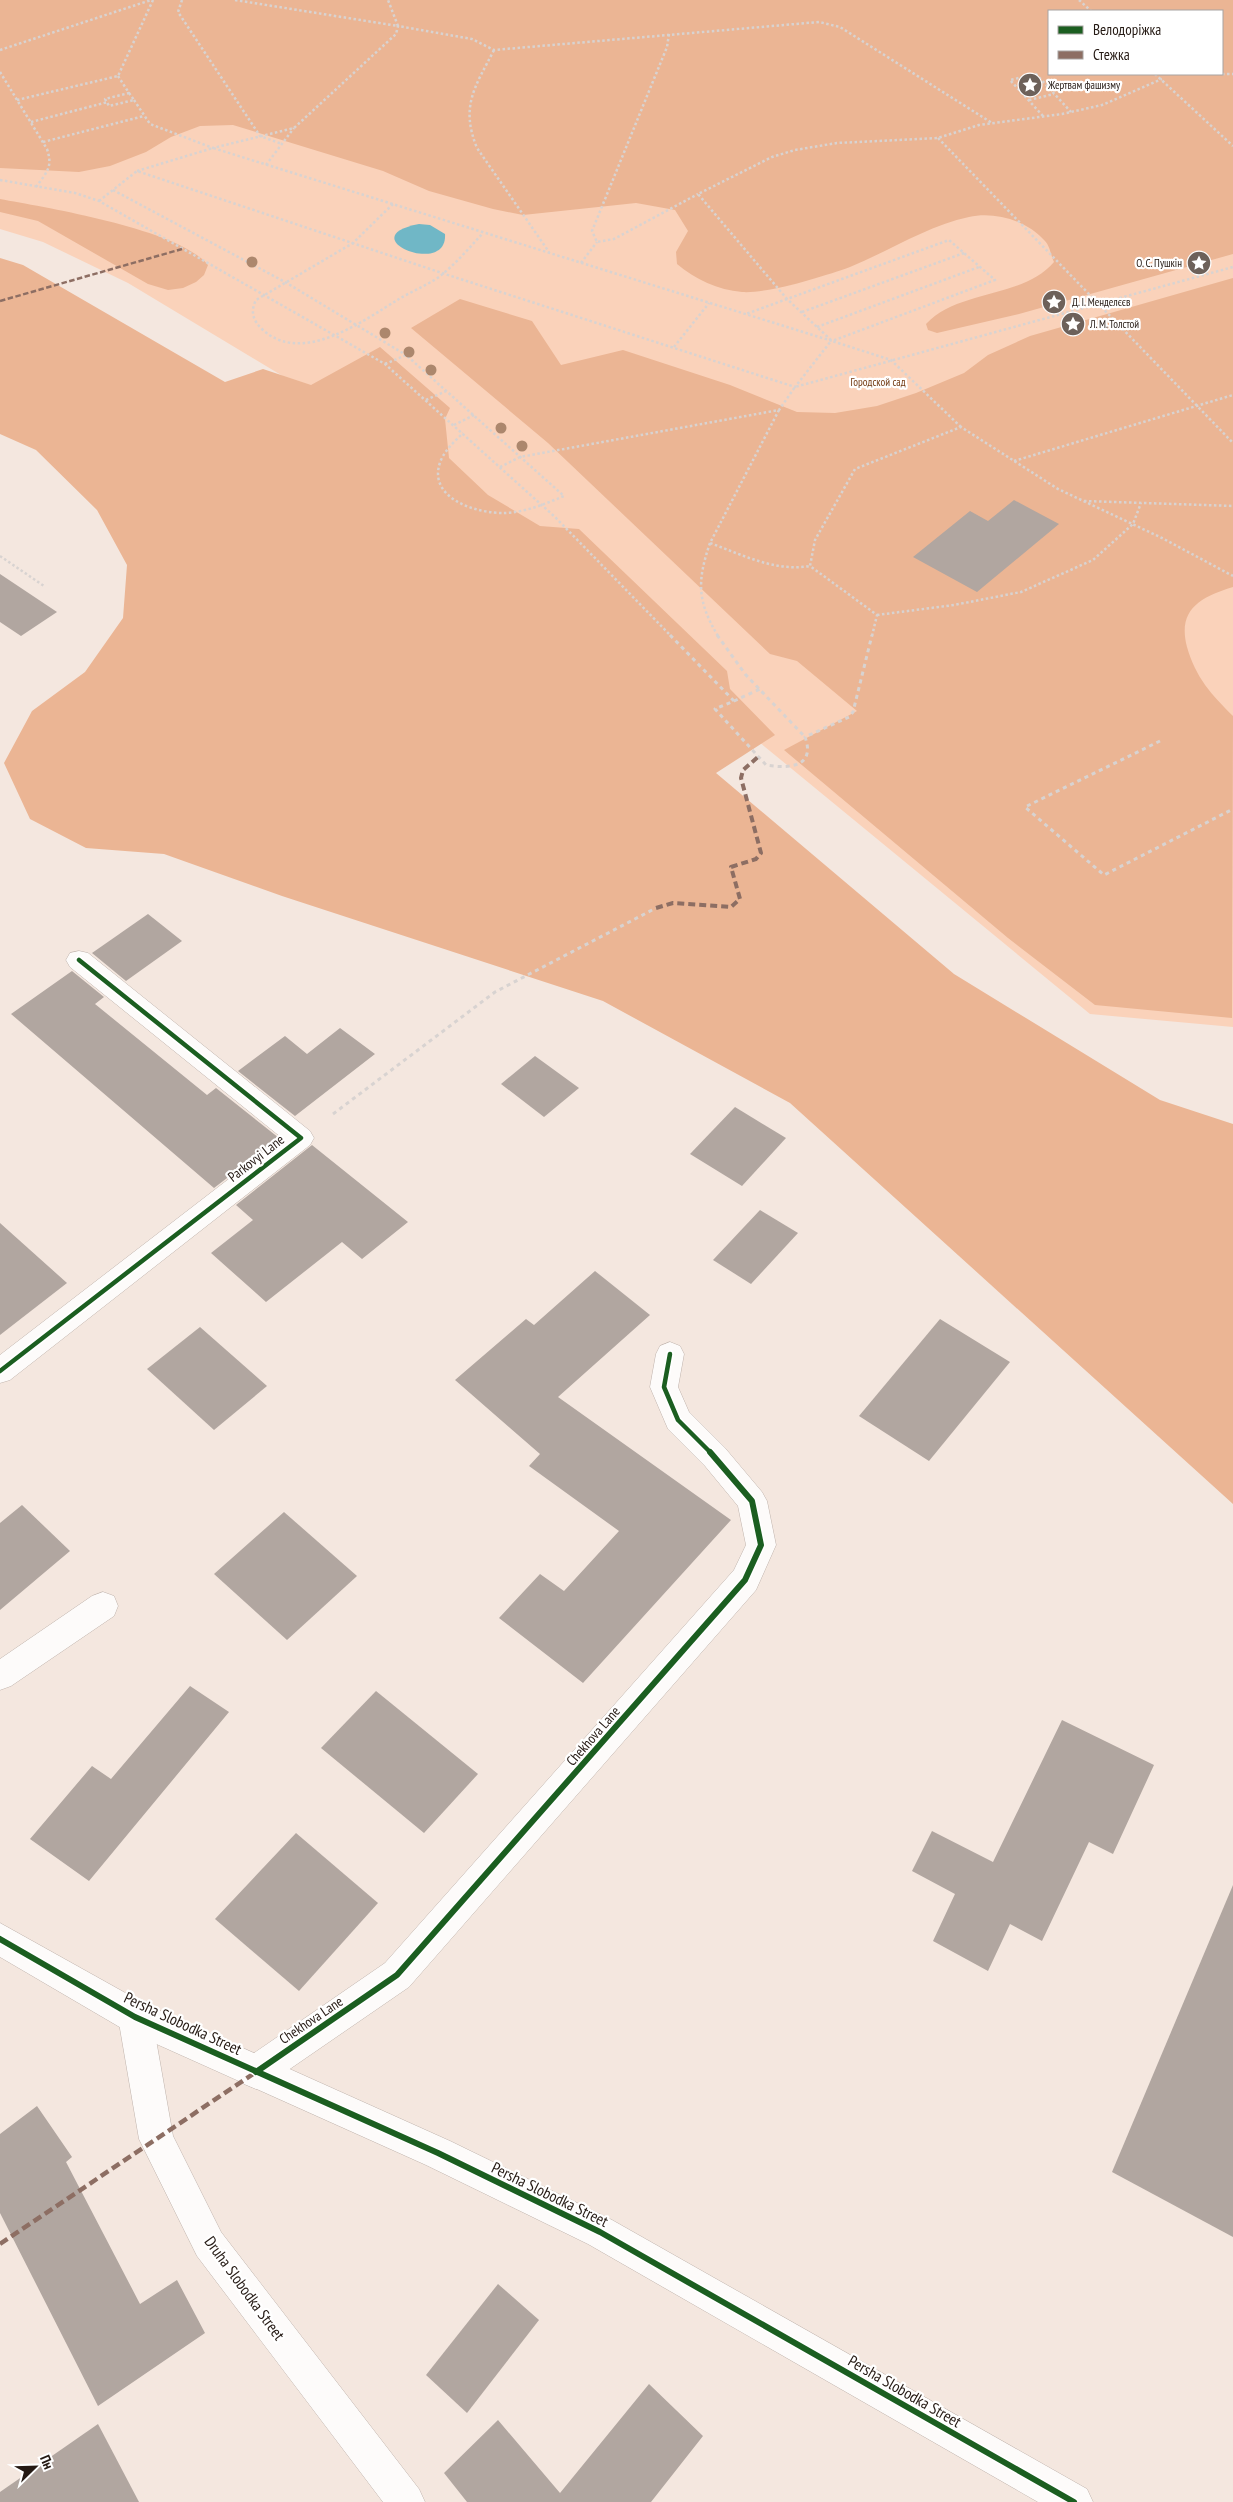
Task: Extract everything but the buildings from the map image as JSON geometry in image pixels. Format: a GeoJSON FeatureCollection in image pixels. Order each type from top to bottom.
{"type":"FeatureCollection","features":[{"type":"Feature","properties":{"kind":"street","name":"Parkovyi Lane"},"geometry":{"type":"LineString","coordinates":[[0,1371],[301,1138],[79,960]]}},
{"type":"Feature","properties":{"kind":"street","name":"Chekhova Lane"},"geometry":{"type":"LineString","coordinates":[[256,2072],[397,1975],[745,1580],[761,1545],[752,1501],[715,1457],[678,1420],[664,1387],[670,1354]]}},
{"type":"Feature","properties":{"kind":"street"},"geometry":{"type":"LineString","coordinates":[[0,1676],[103,1606]]}},
{"type":"Feature","properties":{"kind":"street","name":"Persha Slobodka Street"},"geometry":{"type":"LineString","coordinates":[[0,1938],[135,2017],[438,2153],[600,2232],[1074,2502]]}},
{"type":"Feature","properties":{"kind":"street","name":"Druha Slobodka Street"},"geometry":{"type":"LineString","coordinates":[[135,2017],[156,2139],[209,2244],[406,2502]]}},
{"type":"Feature","properties":{"kind":"path"},"geometry":{"type":"LineString","coordinates":[[0,50],[152,0]]}},
{"type":"Feature","properties":{"kind":"path"},"geometry":{"type":"LineString","coordinates":[[118,76],[152,0]]}},
{"type":"Feature","properties":{"kind":"path"},"geometry":{"type":"LineString","coordinates":[[182,0],[178,12],[260,136],[282,144]]}},
{"type":"Feature","properties":{"kind":"path"},"geometry":{"type":"LineString","coordinates":[[235,0],[472,39],[494,50],[800,22],[819,22],[840,27],[992,123]]}},
{"type":"Feature","properties":{"kind":"path"},"geometry":{"type":"LineString","coordinates":[[266,165],[294,128],[396,34],[398,26],[388,0]]}},
{"type":"Feature","properties":{"kind":"path"},"geometry":{"type":"LineString","coordinates":[[1080,0],[1090,10]]}},
{"type":"Feature","properties":{"kind":"path"},"geometry":{"type":"LineString","coordinates":[[598,242],[592,231],[667,47],[669,34]]}},
{"type":"Feature","properties":{"kind":"path"},"geometry":{"type":"LineString","coordinates":[[494,50],[468,102],[466,117],[469,132],[477,148],[549,253]]}},
{"type":"Feature","properties":{"kind":"path"},"geometry":{"type":"LineString","coordinates":[[0,72],[43,142],[51,162],[46,174],[36,187]]}},
{"type":"Feature","properties":{"kind":"path"},"geometry":{"type":"LineString","coordinates":[[1043,117],[1010,80],[1036,74],[1071,112]]}},
{"type":"Feature","properties":{"kind":"path"},"geometry":{"type":"LineString","coordinates":[[1157,75],[1233,146]]}},
{"type":"Feature","properties":{"kind":"path"},"geometry":{"type":"LineString","coordinates":[[118,76],[150,124],[213,148],[891,360],[961,427],[1014,462],[1058,489],[1133,524],[1233,576]]}},
{"type":"Feature","properties":{"kind":"path"},"geometry":{"type":"LineString","coordinates":[[17,100],[118,76]]}},
{"type":"Feature","properties":{"kind":"path"},"geometry":{"type":"LineString","coordinates":[[581,263],[598,242],[614,239],[772,157],[795,150],[837,143],[938,138],[979,125],[1071,112],[1102,104],[1162,80]]}},
{"type":"Feature","properties":{"kind":"path"},"geometry":{"type":"LineString","coordinates":[[129,93],[105,99],[109,106],[134,100]]}},
{"type":"Feature","properties":{"kind":"path"},"geometry":{"type":"LineString","coordinates":[[1028,100],[1055,94]]}},
{"type":"Feature","properties":{"kind":"path"},"geometry":{"type":"LineString","coordinates":[[30,122],[108,102]]}},
{"type":"Feature","properties":{"kind":"path"},"geometry":{"type":"LineString","coordinates":[[43,142],[144,116]]}},
{"type":"Feature","properties":{"kind":"path"},"geometry":{"type":"LineString","coordinates":[[98,201],[137,171],[213,148],[294,128]]}},
{"type":"Feature","properties":{"kind":"path"},"geometry":{"type":"LineString","coordinates":[[938,138],[1233,443]]}},
{"type":"Feature","properties":{"kind":"path"},"geometry":{"type":"LineString","coordinates":[[137,171],[795,387],[1233,267]]}},
{"type":"Feature","properties":{"kind":"path"},"geometry":{"type":"LineString","coordinates":[[0,180],[75,193],[98,201],[385,364],[542,505],[734,701]]}},
{"type":"Feature","properties":{"kind":"path"},"geometry":{"type":"LineString","coordinates":[[113,190],[285,282],[406,355],[564,496],[542,505],[505,513],[486,512],[457,503],[448,496],[441,486],[438,476],[440,462],[445,453],[463,433]]}},
{"type":"Feature","properties":{"kind":"path"},"geometry":{"type":"LineString","coordinates":[[698,194],[787,299],[832,341]]}},
{"type":"Feature","properties":{"kind":"path"},"geometry":{"type":"LineString","coordinates":[[393,204],[353,243],[263,294],[256,300],[252,308],[253,319],[270,336],[291,342],[323,340],[336,336],[444,273],[484,232]]}},
{"type":"Feature","properties":{"kind":"path"},"geometry":{"type":"LineString","coordinates":[[746,314],[949,240],[995,280],[832,341],[779,410],[701,558],[699,584],[703,602],[714,629],[728,655],[806,737],[808,750],[806,758],[800,764],[778,768],[766,765],[715,709],[760,689]]}},
{"type":"Feature","properties":{"kind":"path"},"geometry":{"type":"LineString","coordinates":[[802,312],[964,253]]}},
{"type":"Feature","properties":{"kind":"path"},"geometry":{"type":"LineString","coordinates":[[817,327],[980,266]]}},
{"type":"Feature","properties":{"kind":"path"},"geometry":{"type":"LineString","coordinates":[[674,347],[709,303]]}},
{"type":"Feature","properties":{"kind":"path"},"geometry":{"type":"LineString","coordinates":[[385,364],[406,355]]}},
{"type":"Feature","properties":{"kind":"path"},"geometry":{"type":"LineString","coordinates":[[426,400],[446,391]]}},
{"type":"Feature","properties":{"kind":"path"},"geometry":{"type":"LineString","coordinates":[[1014,462],[1233,396]]}},
{"type":"Feature","properties":{"kind":"path"},"geometry":{"type":"LineString","coordinates":[[500,467],[520,457],[779,410]]}},
{"type":"Feature","properties":{"kind":"path"},"geometry":{"type":"LineString","coordinates":[[454,425],[474,415]]}},
{"type":"Feature","properties":{"kind":"path"},"geometry":{"type":"LineString","coordinates":[[810,566],[815,540],[855,469],[961,427]]}},
{"type":"Feature","properties":{"kind":"path"},"geometry":{"type":"LineString","coordinates":[[1082,500],[1233,506]]}},
{"type":"Feature","properties":{"kind":"path"},"geometry":{"type":"LineString","coordinates":[[710,543],[778,567],[792,569],[810,566],[877,616],[954,605],[1021,592],[1093,560],[1133,524],[1141,503]]}},
{"type":"Feature","properties":{"kind":"path"},"geometry":{"type":"LineString","coordinates":[[0,556],[44,586]]}},
{"type":"Feature","properties":{"kind":"path"},"geometry":{"type":"LineString","coordinates":[[806,737],[849,717],[853,712],[877,616]]}},
{"type":"Feature","properties":{"kind":"path"},"geometry":{"type":"LineString","coordinates":[[1160,741],[1025,807],[1104,875],[1233,810]]}},
{"type":"Feature","properties":{"kind":"path"},"geometry":{"type":"LineString","coordinates":[[301,1138],[495,992],[656,908]]}},
{"type":"Feature","properties":{"kind":"green space","name":"Городской сад"},"geometry":{"type":"Polygon","coordinates":[[[0,0],[1233,0],[1233,1027],[1090,1014],[399,446],[128,283],[43,242],[0,229],[0,0]]]}},
{"type":"Feature","properties":{"kind":"shaded area"},"geometry":{"type":"Polygon","coordinates":[[[0,0],[1233,0],[1233,254],[1019,314],[937,333],[928,330],[926,324],[940,313],[955,305],[1008,289],[1041,274],[1054,262],[1045,241],[1030,228],[1010,219],[979,215],[938,226],[865,261],[839,271],[781,287],[742,292],[724,289],[707,283],[677,264],[676,252],[688,231],[675,210],[636,203],[523,215],[493,209],[429,191],[383,171],[233,125],[200,126],[171,137],[146,152],[110,166],[79,172],[0,168],[0,0]]]}},
{"type":"Feature","properties":{"kind":"shaded area"},"geometry":{"type":"Polygon","coordinates":[[[0,199],[79,214],[142,231],[193,252],[208,265],[204,275],[196,282],[183,288],[168,290],[148,284],[38,221],[0,212],[0,199]]]}},
{"type":"Feature","properties":{"kind":"shaded area"},"geometry":{"type":"Polygon","coordinates":[[[0,258],[23,265],[225,382],[263,369],[311,385],[380,347],[450,408],[445,419],[449,458],[488,495],[540,526],[579,529],[727,671],[730,689],[775,735],[716,773],[954,974],[1160,1100],[1233,1124],[1233,1504],[790,1103],[603,1001],[282,896],[164,854],[86,848],[30,819],[4,763],[32,711],[85,672],[123,618],[127,565],[97,510],[36,450],[0,434],[0,258]]]}},
{"type":"Feature","properties":{"kind":"shaded area"},"geometry":{"type":"Polygon","coordinates":[[[1233,278],[1233,587],[1211,595],[1194,606],[1185,623],[1187,647],[1195,668],[1211,693],[1233,716],[1232,1018],[1095,1005],[1008,938],[784,750],[857,711],[797,661],[770,654],[548,443],[411,328],[460,299],[532,321],[561,365],[623,350],[730,385],[797,412],[835,413],[877,406],[916,393],[964,373],[988,355],[1030,336],[1233,278]]]}},
{"type":"Feature","properties":{"kind":"water"},"geometry":{"type":"Polygon","coordinates":[[[419,224],[430,225],[445,234],[442,247],[432,253],[420,254],[407,250],[398,244],[394,237],[400,230],[419,224]]]}},
{"type":"Feature","properties":{"kind":"marked path"},"geometry":{"type":"LineString","coordinates":[[0,301],[182,249]]}},
{"type":"Feature","properties":{"kind":"marked path"},"geometry":{"type":"LineString","coordinates":[[656,908],[673,903],[731,907],[738,903],[740,899],[731,867],[752,861],[759,857],[761,853],[741,778],[743,770],[758,757]]}},
{"type":"Feature","properties":{"kind":"marked path"},"geometry":{"type":"LineString","coordinates":[[0,2244],[256,2072]]}},
{"type":"Feature","properties":{"kind":"cycle path"},"geometry":{"type":"LineString","coordinates":[[0,1371],[301,1138],[79,960]]}},
{"type":"Feature","properties":{"kind":"cycle path"},"geometry":{"type":"LineString","coordinates":[[256,2072],[397,1975],[745,1580],[761,1545],[752,1501],[715,1457],[678,1420],[664,1387],[670,1354]]}},
{"type":"Feature","properties":{"kind":"cycle path"},"geometry":{"type":"LineString","coordinates":[[0,1939],[135,2017],[438,2153],[600,2232],[1074,2502]]}},
{"type":"Feature","properties":{"kind":"place","name":"Жертвам фашизму"},"geometry":{"type":"Point","coordinates":[1030,85]}},
{"type":"Feature","properties":{"kind":"place","name":"О. С. Пушкін"},"geometry":{"type":"Point","coordinates":[1199,263]}},
{"type":"Feature","properties":{"kind":"place","name":"Д. І. Менделєєв"},"geometry":{"type":"Point","coordinates":[1054,302]}},
{"type":"Feature","properties":{"kind":"place","name":"Л. М. Толстой"},"geometry":{"type":"Point","coordinates":[1073,324]}}]}
